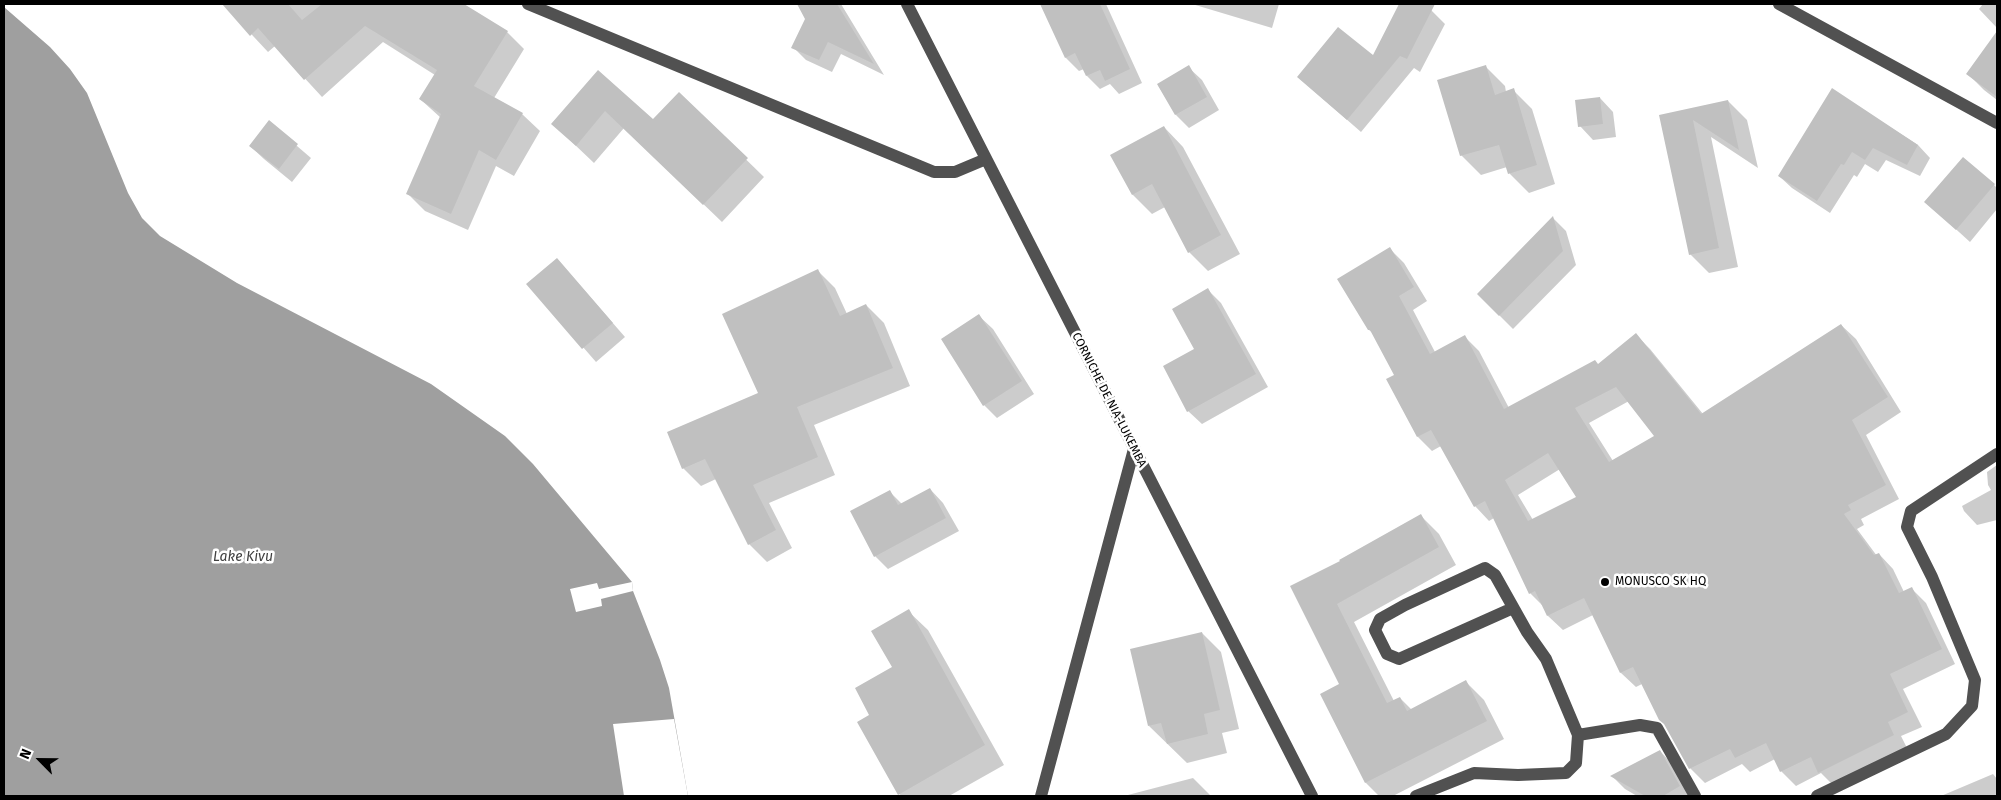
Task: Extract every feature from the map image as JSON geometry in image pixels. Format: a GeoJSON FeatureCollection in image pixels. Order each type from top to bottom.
{"type":"FeatureCollection","features":[{"type":"Feature","properties":{"kind":"street"},"geometry":{"type":"LineString","coordinates":[[528,4],[934,172],[955,172],[986,159]]}},
{"type":"Feature","properties":{"kind":"street","name":"CORNICHE DE NIA-LUKEMBA"},"geometry":{"type":"LineString","coordinates":[[906,4],[1312,796]]}},
{"type":"Feature","properties":{"kind":"street"},"geometry":{"type":"LineString","coordinates":[[1779,4],[1997,123]]}},
{"type":"Feature","properties":{"kind":"street"},"geometry":{"type":"LineString","coordinates":[[1041,796],[1134,449]]}},
{"type":"Feature","properties":{"kind":"street"},"geometry":{"type":"LineString","coordinates":[[1817,796],[1946,734],[1972,706],[1974,680],[1932,577],[1907,527],[1911,511],[1997,454]]}},
{"type":"Feature","properties":{"kind":"street"},"geometry":{"type":"LineString","coordinates":[[1416,796],[1474,773],[1518,775],[1566,773],[1576,763],[1578,735],[1546,659],[1512,608],[1495,575],[1485,568],[1405,605],[1380,619],[1375,630],[1387,654],[1399,659],[1512,608]]}},
{"type":"Feature","properties":{"kind":"street"},"geometry":{"type":"LineString","coordinates":[[1578,735],[1640,725],[1657,728],[1695,796]]}},
{"type":"Feature","properties":{"kind":"water","name":"Lake Kivu"},"geometry":{"type":"Polygon","coordinates":[[[4,7],[50,47],[70,69],[87,93],[128,193],[142,218],[160,236],[237,283],[431,384],[505,436],[533,464],[632,582],[633,591],[669,688],[688,796],[4,796],[4,7]]]}},
{"type":"Feature","properties":{"kind":"pier"},"geometry":{"type":"Polygon","coordinates":[[[632,582],[633,591],[601,599],[602,606],[576,612],[570,589],[597,583],[599,589],[632,582]]]}},
{"type":"Feature","properties":{"kind":"pier"},"geometry":{"type":"Polygon","coordinates":[[[674,719],[688,796],[624,796],[613,724],[674,719]]]}},
{"type":"Feature","properties":{"kind":"building"},"geometry":{"type":"Polygon","coordinates":[[[222,4],[288,4],[302,20],[322,4],[464,4],[508,31],[474,86],[523,113],[496,160],[479,150],[451,214],[406,194],[441,114],[419,99],[437,70],[365,26],[304,80],[258,28],[250,36],[222,4]]]}},
{"type":"Feature","properties":{"kind":"building"},"geometry":{"type":"Polygon","coordinates":[[[797,4],[837,4],[874,64],[828,42],[819,60],[791,48],[805,19],[797,4]]]}},
{"type":"Feature","properties":{"kind":"building"},"geometry":{"type":"Polygon","coordinates":[[[1040,4],[1100,4],[1130,69],[1105,81],[1100,70],[1086,76],[1075,53],[1065,58],[1040,4]]]}},
{"type":"Feature","properties":{"kind":"building"},"geometry":{"type":"Polygon","coordinates":[[[1399,4],[1435,4],[1407,59],[1400,56],[1347,120],[1297,77],[1338,27],[1373,55],[1399,4]]]}},
{"type":"Feature","properties":{"kind":"building"},"geometry":{"type":"Polygon","coordinates":[[[1997,31],[1997,97],[1966,74],[1997,31]]]}},
{"type":"Feature","properties":{"kind":"building"},"geometry":{"type":"Polygon","coordinates":[[[1189,65],[1207,97],[1175,115],[1157,84],[1189,65]]]}},
{"type":"Feature","properties":{"kind":"building"},"geometry":{"type":"Polygon","coordinates":[[[1486,65],[1495,95],[1514,88],[1537,165],[1508,174],[1499,145],[1460,156],[1437,80],[1486,65]]]}},
{"type":"Feature","properties":{"kind":"building"},"geometry":{"type":"Polygon","coordinates":[[[598,70],[653,119],[679,92],[748,158],[703,205],[605,111],[576,146],[551,124],[598,70]]]}},
{"type":"Feature","properties":{"kind":"building"},"geometry":{"type":"Polygon","coordinates":[[[1832,88],[1918,145],[1907,165],[1873,148],[1865,160],[1852,152],[1844,165],[1841,164],[1817,201],[1778,176],[1832,88]]]}},
{"type":"Feature","properties":{"kind":"building"},"geometry":{"type":"Polygon","coordinates":[[[1600,97],[1603,124],[1578,127],[1575,100],[1600,97]]]}},
{"type":"Feature","properties":{"kind":"building"},"geometry":{"type":"Polygon","coordinates":[[[1728,100],[1739,150],[1693,120],[1719,248],[1689,255],[1659,115],[1728,100]]]}},
{"type":"Feature","properties":{"kind":"building"},"geometry":{"type":"Polygon","coordinates":[[[269,120],[298,144],[279,169],[249,146],[269,120]]]}},
{"type":"Feature","properties":{"kind":"building"},"geometry":{"type":"Polygon","coordinates":[[[1164,126],[1221,235],[1188,253],[1152,184],[1132,195],[1110,155],[1164,126]]]}},
{"type":"Feature","properties":{"kind":"building"},"geometry":{"type":"Polygon","coordinates":[[[1963,157],[1995,184],[1956,230],[1924,202],[1963,157]]]}},
{"type":"Feature","properties":{"kind":"building"},"geometry":{"type":"Polygon","coordinates":[[[1553,216],[1563,251],[1499,316],[1477,294],[1553,216]]]}},
{"type":"Feature","properties":{"kind":"building"},"geometry":{"type":"Polygon","coordinates":[[[1390,247],[1414,287],[1399,296],[1430,354],[1465,335],[1504,409],[1595,360],[1598,364],[1636,333],[1701,414],[1841,324],[1888,397],[1852,420],[1886,485],[1848,505],[1851,510],[1844,514],[1874,555],[1879,553],[1899,593],[1912,587],[1942,649],[1890,674],[1908,712],[1888,722],[1894,735],[1818,773],[1811,757],[1780,772],[1766,743],[1735,758],[1730,749],[1689,769],[1664,724],[1659,720],[1633,667],[1620,673],[1584,598],[1547,616],[1535,591],[1529,594],[1485,501],[1474,507],[1431,430],[1417,437],[1386,379],[1394,375],[1370,330],[1368,330],[1337,279],[1390,247]],[[1616,387],[1575,408],[1609,462],[1654,436],[1616,387]],[[1548,453],[1505,480],[1528,521],[1576,497],[1548,453]]]}},
{"type":"Feature","properties":{"kind":"building"},"geometry":{"type":"Polygon","coordinates":[[[557,258],[613,323],[582,349],[526,284],[557,258]]]}},
{"type":"Feature","properties":{"kind":"building"},"geometry":{"type":"Polygon","coordinates":[[[818,269],[840,316],[866,304],[893,368],[797,407],[818,457],[753,485],[776,530],[748,545],[705,459],[682,469],[667,432],[758,393],[722,314],[818,269]]]}},
{"type":"Feature","properties":{"kind":"building"},"geometry":{"type":"Polygon","coordinates":[[[1208,288],[1256,374],[1187,412],[1163,366],[1194,349],[1172,309],[1208,288]]]}},
{"type":"Feature","properties":{"kind":"building"},"geometry":{"type":"Polygon","coordinates":[[[979,314],[1022,381],[983,406],[941,339],[979,314]]]}},
{"type":"Feature","properties":{"kind":"building"},"geometry":{"type":"Polygon","coordinates":[[[930,488],[946,518],[874,557],[850,511],[890,490],[898,505],[930,488]]]}},
{"type":"Feature","properties":{"kind":"building"},"geometry":{"type":"Polygon","coordinates":[[[1421,514],[1439,547],[1337,604],[1387,703],[1400,697],[1407,711],[1466,680],[1487,721],[1365,783],[1320,694],[1339,684],[1290,586],[1340,561],[1421,514]]]}},
{"type":"Feature","properties":{"kind":"building"},"geometry":{"type":"Polygon","coordinates":[[[909,609],[985,745],[898,795],[857,722],[869,715],[855,688],[892,667],[871,631],[909,609]]]}},
{"type":"Feature","properties":{"kind":"building"},"geometry":{"type":"Polygon","coordinates":[[[1202,632],[1220,710],[1204,714],[1208,734],[1167,744],[1161,723],[1148,726],[1130,649],[1202,632]]]}},
{"type":"Feature","properties":{"kind":"building"},"geometry":{"type":"Polygon","coordinates":[[[1660,750],[1680,786],[1663,796],[1645,796],[1610,776],[1660,750]]]}},
{"type":"Feature","properties":{"kind":"place","name":"MONUSCO SK HQ"},"geometry":{"type":"Point","coordinates":[1605,582]}}]}
